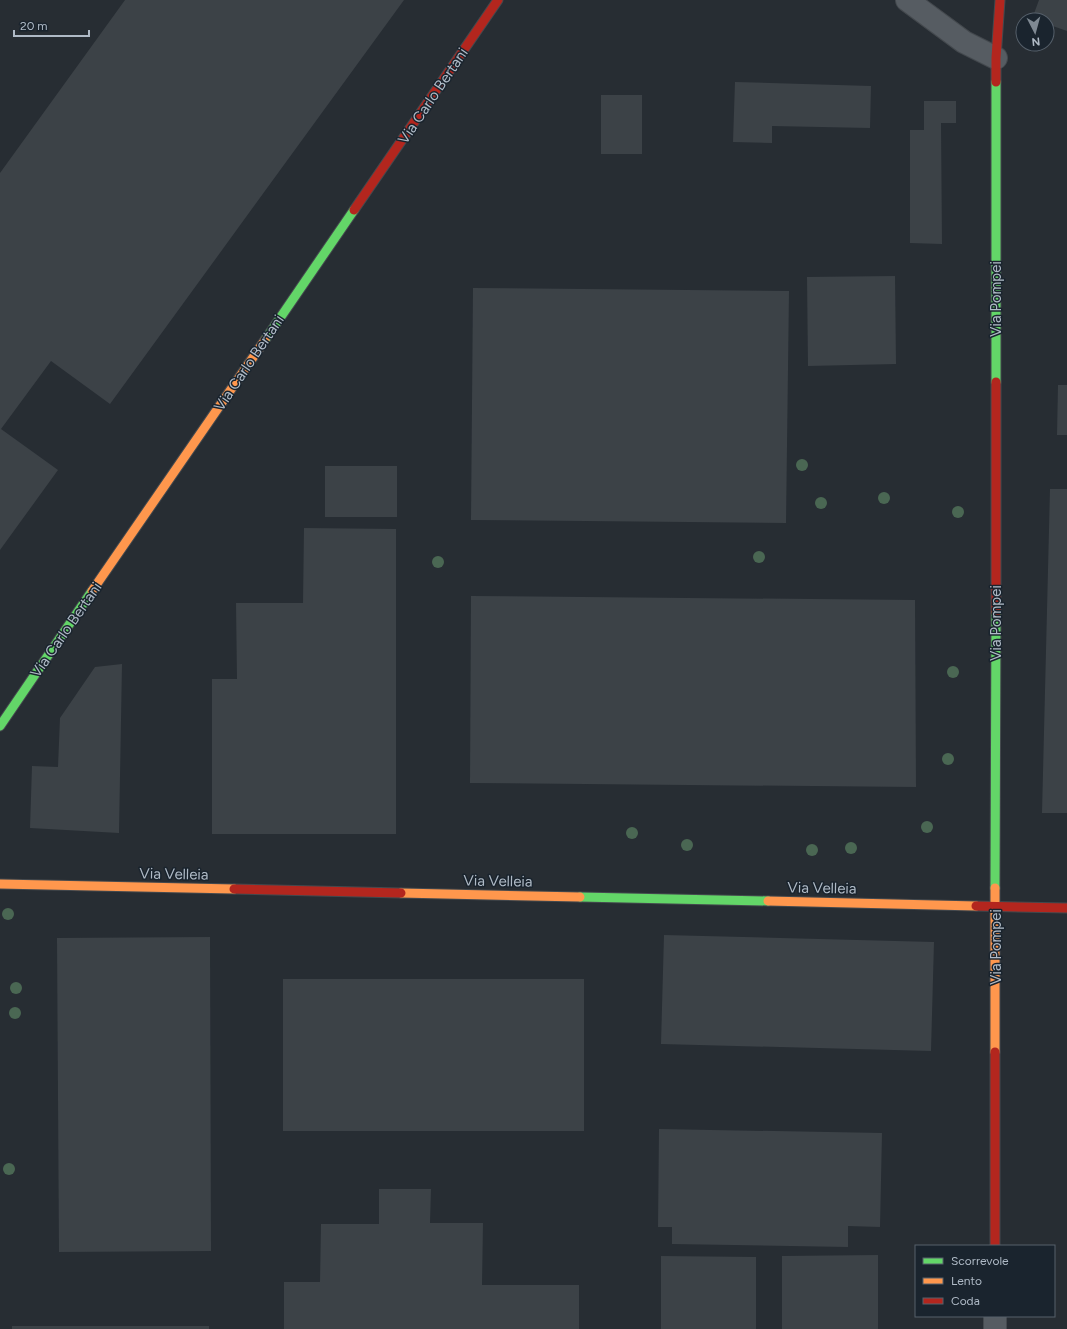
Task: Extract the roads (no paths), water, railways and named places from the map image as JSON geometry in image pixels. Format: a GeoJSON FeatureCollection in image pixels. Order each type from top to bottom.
{"type":"FeatureCollection","features":[{"type":"Feature","properties":{"kind":"street","name":"Via Carlo Bertani"},"geometry":{"type":"LineString","coordinates":[[0,726],[498,0]]}},
{"type":"Feature","properties":{"kind":"street"},"geometry":{"type":"LineString","coordinates":[[907,0],[964,42],[996,58]]}},
{"type":"Feature","properties":{"kind":"street","name":"Via Pompei"},"geometry":{"type":"LineString","coordinates":[[995,1245],[996,58],[1000,0]]}},
{"type":"Feature","properties":{"kind":"street","name":"Via Velleia"},"geometry":{"type":"LineString","coordinates":[[0,884],[1067,908]]}},
{"type":"Feature","properties":{"kind":"street"},"geometry":{"type":"LineString","coordinates":[[995,1317],[995,1329]]}}]}
